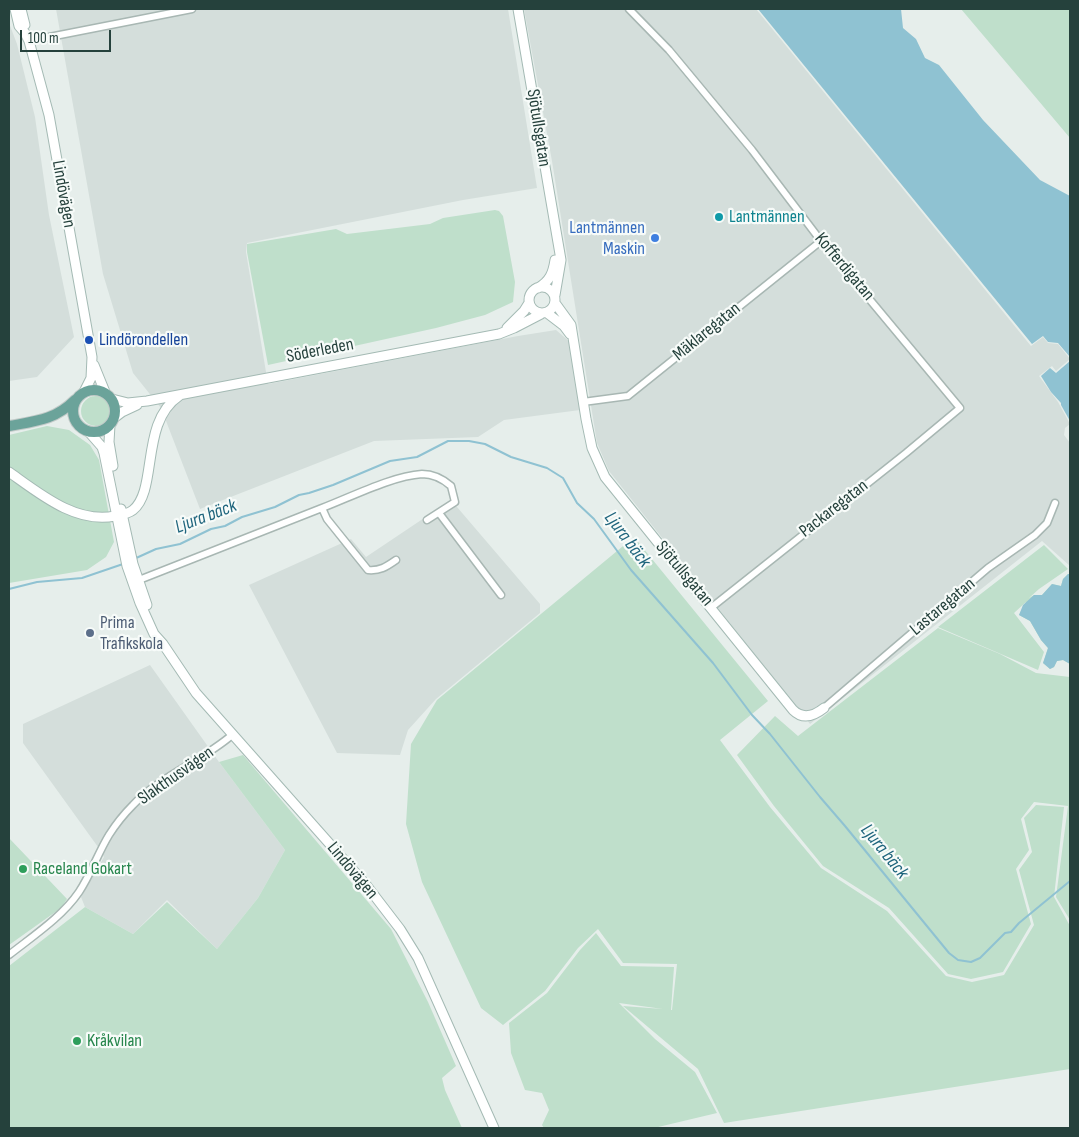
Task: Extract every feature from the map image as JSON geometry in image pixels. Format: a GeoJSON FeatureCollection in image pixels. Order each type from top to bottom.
{"type":"FeatureCollection","features":[{"type":"Feature","properties":{"kind":"main road","name":"Lindövägen"},"geometry":{"type":"LineString","coordinates":[[15,9],[19,26],[27,37]]}},
{"type":"Feature","properties":{"kind":"main road","name":"Lindövägen"},"geometry":{"type":"LineString","coordinates":[[21,9],[49,116],[92,358],[91,378],[80,396]]}},
{"type":"Feature","properties":{"kind":"main road","name":"Sjötullsgatan"},"geometry":{"type":"LineString","coordinates":[[518,9],[557,248],[561,260],[555,299],[571,325],[592,448],[605,477],[799,715],[806,717],[818,713],[824,708]]}},
{"type":"Feature","properties":{"kind":"main road","name":"Sjötullsgatan"},"geometry":{"type":"LineString","coordinates":[[538,288],[547,282],[554,271],[557,248]]}},
{"type":"Feature","properties":{"kind":"main road"},"geometry":{"type":"LineString","coordinates":[[544,314],[552,310],[555,299],[546,288],[538,288],[530,294],[529,303],[533,310],[564,326],[572,336]]}},
{"type":"Feature","properties":{"kind":"main road","name":"Söderleden"},"geometry":{"type":"LineString","coordinates":[[498,334],[524,311],[529,303]]}},
{"type":"Feature","properties":{"kind":"main road","name":"Söderleden"},"geometry":{"type":"LineString","coordinates":[[109,396],[128,403],[147,401],[498,334],[544,314]]}},
{"type":"Feature","properties":{"kind":"main road","name":"Lindövägen"},"geometry":{"type":"LineString","coordinates":[[92,358],[109,396]]}},
{"type":"Feature","properties":{"kind":"main road"},"geometry":{"type":"LineString","coordinates":[[9,426],[42,420],[57,415],[80,396],[91,390],[109,396],[115,408],[112,422],[100,431],[84,429],[62,420],[42,420]]}},
{"type":"Feature","properties":{"kind":"main road"},"geometry":{"type":"LineString","coordinates":[[9,472],[43,496],[87,517],[97,518],[119,515],[133,510],[138,505],[143,493],[153,438],[158,425],[166,409],[182,394]]}},
{"type":"Feature","properties":{"kind":"main road"},"geometry":{"type":"LineString","coordinates":[[80,396],[74,407],[73,414],[76,421],[84,429]]}},
{"type":"Feature","properties":{"kind":"main road","name":"Söderleden"},"geometry":{"type":"LineString","coordinates":[[112,422],[128,408],[147,401]]}},
{"type":"Feature","properties":{"kind":"main road","name":"Lindövägen"},"geometry":{"type":"LineString","coordinates":[[112,422],[109,442],[119,515]]}},
{"type":"Feature","properties":{"kind":"main road","name":"Lindövägen"},"geometry":{"type":"LineString","coordinates":[[84,429],[102,446],[119,515],[132,583],[149,625],[196,693],[367,886],[400,929],[418,958],[494,1128]]}},
{"type":"Feature","properties":{"kind":"main road","name":"Lindövägen"},"geometry":{"type":"LineString","coordinates":[[129,562],[139,580],[163,644]]}},
{"type":"Feature","properties":{"kind":"street"},"geometry":{"type":"LineString","coordinates":[[27,37],[192,9]]}},
{"type":"Feature","properties":{"kind":"street","name":"Kofferdigatan"},"geometry":{"type":"LineString","coordinates":[[629,9],[668,50],[752,150],[821,240],[960,408],[957,410]]}},
{"type":"Feature","properties":{"kind":"street","name":"Mäklaregatan"},"geometry":{"type":"LineString","coordinates":[[583,402],[628,396],[821,240]]}},
{"type":"Feature","properties":{"kind":"street","name":"Packaregatan"},"geometry":{"type":"LineString","coordinates":[[712,607],[957,410]]}},
{"type":"Feature","properties":{"kind":"street"},"geometry":{"type":"LineString","coordinates":[[139,580],[398,479],[423,474],[436,476],[451,486],[455,502],[427,520]]}},
{"type":"Feature","properties":{"kind":"street","name":"Lastaregatan"},"geometry":{"type":"LineString","coordinates":[[824,708],[988,568],[1035,535],[1047,523],[1055,503]]}},
{"type":"Feature","properties":{"kind":"street"},"geometry":{"type":"LineString","coordinates":[[322,508],[327,519],[368,570],[384,568],[396,560]]}},
{"type":"Feature","properties":{"kind":"street"},"geometry":{"type":"LineString","coordinates":[[439,513],[501,595]]}},
{"type":"Feature","properties":{"kind":"street","name":"Slakthusvägen"},"geometry":{"type":"LineString","coordinates":[[9,954],[39,932],[73,900],[84,884],[110,834],[144,794],[205,756],[232,735]]}},
{"type":"Feature","properties":{"kind":"shaded area"},"geometry":{"type":"Polygon","coordinates":[[[56,9],[508,9],[537,188],[463,200],[247,243],[246,252],[268,384],[556,330],[570,342],[580,410],[504,420],[478,437],[374,441],[200,509],[161,408],[133,373],[103,274],[56,9]]]}},
{"type":"Feature","properties":{"kind":"shaded area"},"geometry":{"type":"Polygon","coordinates":[[[524,9],[756,9],[1031,346],[1043,337],[1048,343],[1058,344],[1070,359],[1056,371],[1052,366],[1039,376],[1058,402],[1070,424],[1065,428],[1064,435],[1070,443],[1070,566],[1042,541],[810,724],[609,471],[597,443],[552,161],[524,9]]]}},
{"type":"Feature","properties":{"kind":"shaded area"},"geometry":{"type":"Polygon","coordinates":[[[9,23],[17,44],[35,117],[49,215],[74,337],[37,377],[9,381],[9,23]]]}},
{"type":"Feature","properties":{"kind":"shaded area"},"geometry":{"type":"Polygon","coordinates":[[[451,500],[540,604],[540,613],[436,699],[408,730],[400,755],[337,753],[249,585],[351,539],[366,557],[451,500]]]}},
{"type":"Feature","properties":{"kind":"shaded area"},"geometry":{"type":"Polygon","coordinates":[[[150,665],[285,850],[258,898],[217,949],[167,900],[133,934],[85,907],[81,897],[104,857],[23,743],[23,724],[150,665]]]}},
{"type":"Feature","properties":{"kind":"green space"},"geometry":{"type":"Polygon","coordinates":[[[961,9],[1070,9],[1070,138],[961,9]]]}},
{"type":"Feature","properties":{"kind":"green space"},"geometry":{"type":"Polygon","coordinates":[[[499,211],[503,216],[515,282],[513,302],[485,315],[436,328],[268,365],[247,244],[336,229],[347,234],[430,224],[443,218],[499,211]]]}},
{"type":"Feature","properties":{"kind":"green space"},"geometry":{"type":"Polygon","coordinates":[[[96,396],[107,400],[111,411],[107,422],[96,426],[85,422],[81,411],[85,400],[96,396]]]}},
{"type":"Feature","properties":{"kind":"green space"},"geometry":{"type":"Polygon","coordinates":[[[47,426],[69,430],[90,445],[99,460],[114,542],[106,557],[87,570],[9,583],[9,435],[47,426]]]}},
{"type":"Feature","properties":{"kind":"green space"},"geometry":{"type":"Polygon","coordinates":[[[634,537],[768,701],[720,740],[770,807],[821,868],[887,911],[946,976],[972,982],[1004,975],[1034,925],[1019,870],[1032,852],[1024,818],[1036,805],[1064,807],[1054,897],[1070,926],[1070,1069],[724,1123],[698,1069],[623,1006],[663,1009],[619,1003],[655,1039],[695,1072],[717,1113],[654,1128],[544,1128],[542,1125],[549,1110],[542,1093],[525,1090],[511,1053],[509,1023],[547,993],[580,950],[596,933],[621,966],[674,967],[671,1010],[677,964],[623,963],[598,929],[578,948],[545,991],[503,1025],[481,1008],[422,882],[406,824],[411,744],[437,700],[634,537]]]}},
{"type":"Feature","properties":{"kind":"green space"},"geometry":{"type":"Polygon","coordinates":[[[1044,545],[1068,569],[1029,598],[1034,595],[1042,595],[1052,584],[1061,586],[1063,579],[1070,574],[1070,664],[1063,660],[1057,661],[1054,667],[1050,669],[1043,663],[1048,648],[1030,621],[1019,615],[1026,602],[1014,613],[1044,652],[1038,670],[938,627],[1044,545]]]}},
{"type":"Feature","properties":{"kind":"green space"},"geometry":{"type":"Polygon","coordinates":[[[938,628],[1000,654],[1036,673],[1070,677],[1070,920],[1056,897],[1068,806],[1034,802],[1021,819],[1029,850],[1016,869],[1031,924],[1003,972],[971,979],[948,974],[889,908],[823,866],[774,806],[737,755],[775,716],[798,736],[938,628]]]}},
{"type":"Feature","properties":{"kind":"green space"},"geometry":{"type":"Polygon","coordinates":[[[243,755],[391,929],[428,1002],[456,1066],[442,1078],[445,1090],[462,1128],[9,1128],[9,966],[85,907],[133,934],[167,902],[217,949],[258,898],[285,850],[219,762],[243,755]]]}},
{"type":"Feature","properties":{"kind":"green space","name":"Raceland Gokart"},"geometry":{"type":"Polygon","coordinates":[[[9,838],[67,899],[61,908],[9,945],[9,838]]]}},
{"type":"Feature","properties":{"kind":"water"},"geometry":{"type":"Polygon","coordinates":[[[758,9],[901,9],[903,28],[916,39],[925,58],[939,65],[983,120],[1040,180],[1070,196],[1070,357],[1058,343],[1048,342],[1043,336],[1032,344],[758,9]]]}},
{"type":"Feature","properties":{"kind":"water"},"geometry":{"type":"Polygon","coordinates":[[[1070,361],[1070,421],[1061,403],[1041,376],[1050,368],[1056,373],[1070,361]]]}},
{"type":"Feature","properties":{"kind":"water"},"geometry":{"type":"Polygon","coordinates":[[[1070,574],[1070,664],[1063,660],[1057,661],[1054,667],[1050,669],[1043,663],[1048,648],[1030,621],[1019,615],[1023,605],[1034,595],[1042,595],[1052,584],[1061,586],[1063,579],[1070,574]]]}},
{"type":"Feature","properties":{"kind":"waterway","name":"Ljura bäck"},"geometry":{"type":"LineString","coordinates":[[134,559],[156,549],[180,544],[211,529],[225,526],[242,517],[275,507],[299,495],[333,485],[390,461],[417,457],[448,441],[469,441],[485,444],[511,457],[547,468],[563,478],[577,503],[594,519],[631,570],[713,663],[752,715],[770,734],[949,953],[958,960],[971,962],[980,958],[1005,933],[1011,932],[1019,923],[1070,881]]}},
{"type":"Feature","properties":{"kind":"waterway","name":"Ljura bäck"},"geometry":{"type":"LineString","coordinates":[[9,589],[37,582],[82,578],[123,564]]}},
{"type":"Feature","properties":{"kind":"place","name":"Lantmännen"},"geometry":{"type":"Point","coordinates":[719,217]}},
{"type":"Feature","properties":{"kind":"place","name":"Lantmännen Maskin"},"geometry":{"type":"Point","coordinates":[655,238]}},
{"type":"Feature","properties":{"kind":"place","name":"Lindörondellen"},"geometry":{"type":"Point","coordinates":[89,340]}},
{"type":"Feature","properties":{"kind":"place","name":"Prima Trafikskola"},"geometry":{"type":"Point","coordinates":[90,633]}},
{"type":"Feature","properties":{"kind":"place","name":"Raceland Gokart"},"geometry":{"type":"Point","coordinates":[23,869]}},
{"type":"Feature","properties":{"kind":"place","name":"Kråkvilan"},"geometry":{"type":"Point","coordinates":[77,1041]}}]}
